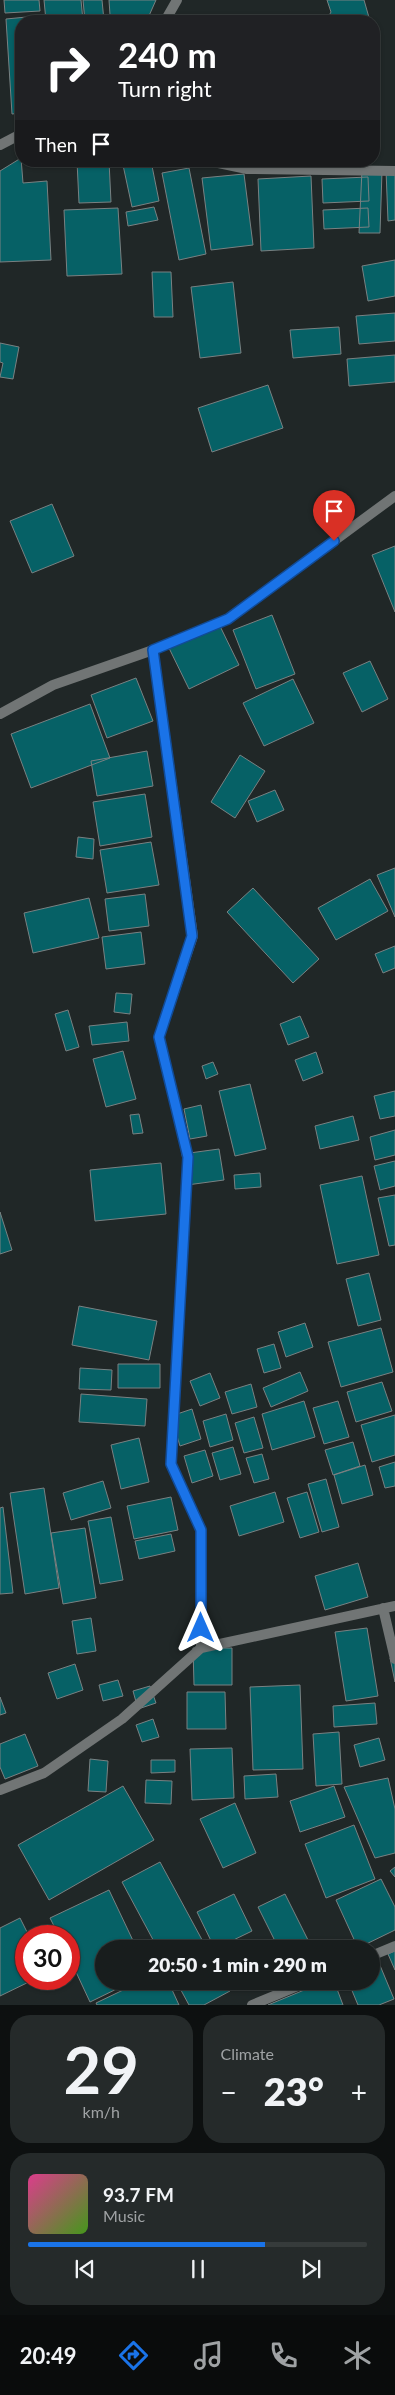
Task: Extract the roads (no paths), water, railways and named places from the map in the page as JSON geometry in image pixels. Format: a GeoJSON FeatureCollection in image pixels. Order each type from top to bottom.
{"type":"FeatureCollection","features":[{"type":"Feature","properties":{"kind":"street"},"geometry":{"type":"LineString","coordinates":[[168,15],[177,0]]}},
{"type":"Feature","properties":{"kind":"street"},"geometry":{"type":"LineString","coordinates":[[0,145],[15,137]]}},
{"type":"Feature","properties":{"kind":"street"},"geometry":{"type":"LineString","coordinates":[[238,167],[247,169],[395,171]]}},
{"type":"Feature","properties":{"kind":"street"},"geometry":{"type":"LineString","coordinates":[[0,714],[53,685],[153,650],[228,619],[395,496]]}},
{"type":"Feature","properties":{"kind":"street"},"geometry":{"type":"LineString","coordinates":[[153,650],[192,936],[159,1037],[188,1157],[171,1464],[201,1530],[200,1648]]}},
{"type":"Feature","properties":{"kind":"street"},"geometry":{"type":"LineString","coordinates":[[0,1790],[44,1773],[114,1724],[200,1648],[395,1606]]}},
{"type":"Feature","properties":{"kind":"street"},"geometry":{"type":"LineString","coordinates":[[383,1608],[395,1659]]}},
{"type":"Feature","properties":{"kind":"street"},"geometry":{"type":"LineString","coordinates":[[380,1952],[395,1946]]}},
{"type":"Feature","properties":{"kind":"street"},"geometry":{"type":"LineString","coordinates":[[252,2005],[288,1990]]}}]}
